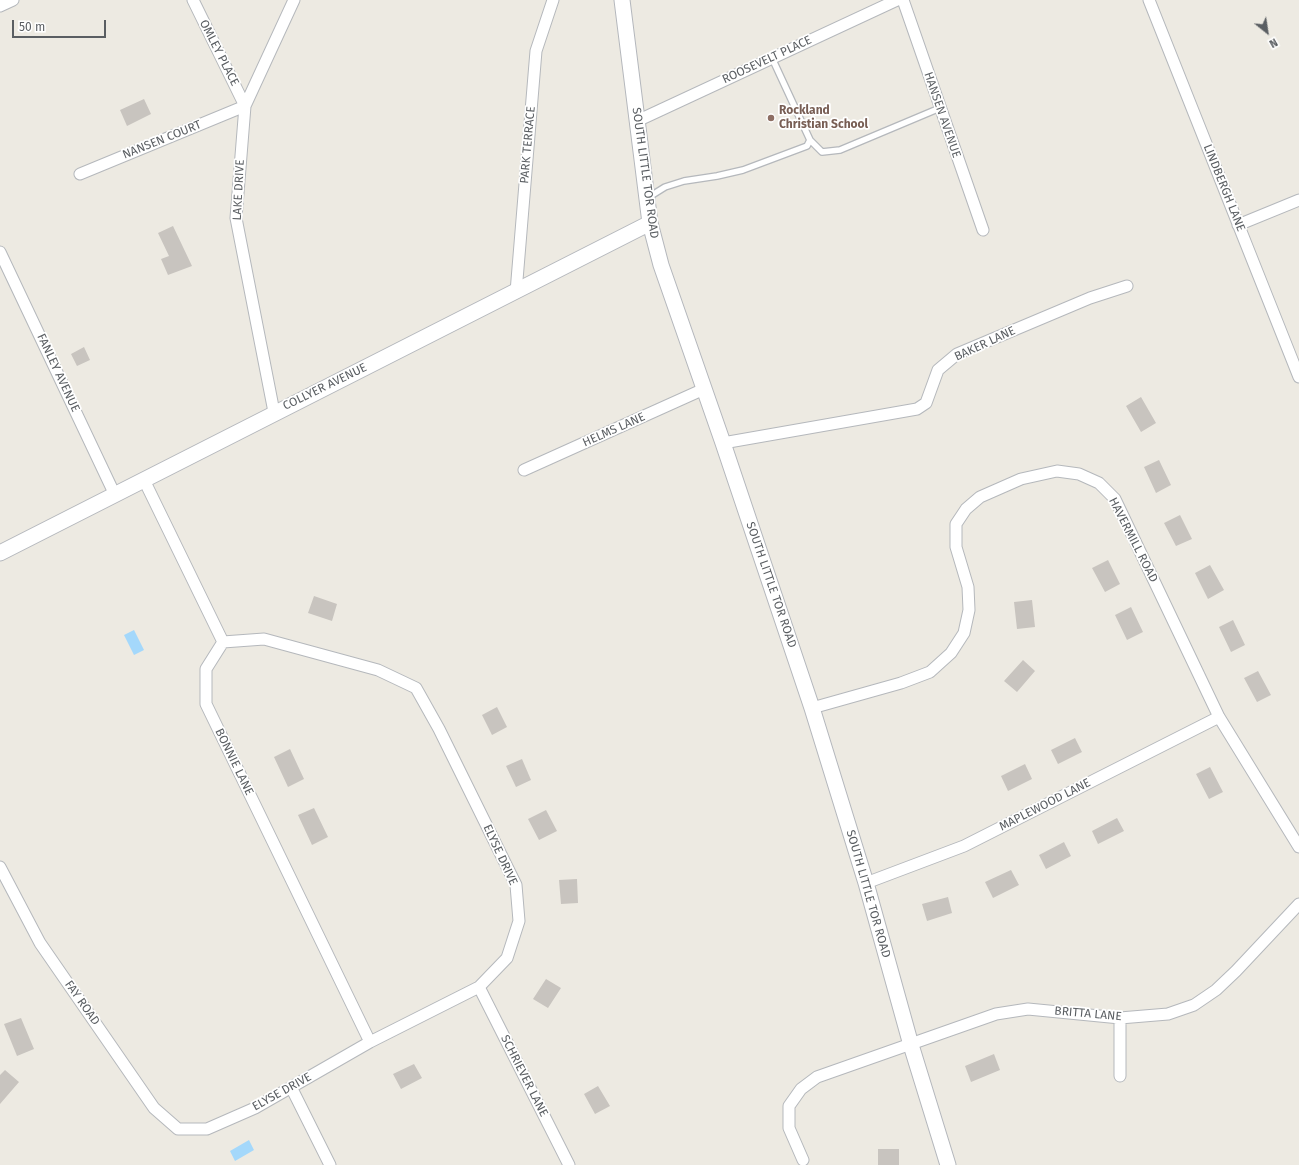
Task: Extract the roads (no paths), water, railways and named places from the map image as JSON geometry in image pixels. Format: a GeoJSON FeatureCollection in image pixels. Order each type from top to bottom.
{"type":"FeatureCollection","features":[{"type":"Feature","properties":{"kind":"street"},"geometry":{"type":"LineString","coordinates":[[0,6],[13,0]]}},
{"type":"Feature","properties":{"kind":"street","name":"OMLEY PLACE"},"geometry":{"type":"LineString","coordinates":[[193,0],[245,106]]}},
{"type":"Feature","properties":{"kind":"street","name":"LAKE DRIVE"},"geometry":{"type":"LineString","coordinates":[[274,412],[236,218],[245,106],[294,0]]}},
{"type":"Feature","properties":{"kind":"street","name":"PARK TERRACE"},"geometry":{"type":"LineString","coordinates":[[516,292],[536,51],[553,0]]}},
{"type":"Feature","properties":{"kind":"street","name":"SOUTH LITTLE TOR ROAD"},"geometry":{"type":"LineString","coordinates":[[622,0],[650,223],[661,264],[812,708],[866,883],[911,1045],[948,1165]]}},
{"type":"Feature","properties":{"kind":"street","name":"ROOSEVELT PLACE"},"geometry":{"type":"LineString","coordinates":[[637,121],[897,0]]}},
{"type":"Feature","properties":{"kind":"street","name":"HANSEN AVENUE"},"geometry":{"type":"LineString","coordinates":[[903,0],[983,230]]}},
{"type":"Feature","properties":{"kind":"street","name":"LINDBERGH LANE"},"geometry":{"type":"LineString","coordinates":[[1149,0],[1299,376]]}},
{"type":"Feature","properties":{"kind":"street","name":"NANSEN COURT"},"geometry":{"type":"LineString","coordinates":[[80,174],[245,106]]}},
{"type":"Feature","properties":{"kind":"street"},"geometry":{"type":"LineString","coordinates":[[1238,226],[1299,200]]}},
{"type":"Feature","properties":{"kind":"street","name":"COLLYER AVENUE"},"geometry":{"type":"LineString","coordinates":[[0,552],[116,495],[274,412],[516,292],[650,223]]}},
{"type":"Feature","properties":{"kind":"street","name":"FANLEY AVENUE"},"geometry":{"type":"LineString","coordinates":[[0,252],[116,495]]}},
{"type":"Feature","properties":{"kind":"street","name":"BAKER LANE"},"geometry":{"type":"LineString","coordinates":[[723,443],[917,409],[926,403],[938,370],[957,354],[1090,298],[1127,286]]}},
{"type":"Feature","properties":{"kind":"street","name":"HELMS LANE"},"geometry":{"type":"LineString","coordinates":[[524,470],[704,389]]}},
{"type":"Feature","properties":{"kind":"street","name":"HAVERMILL ROAD"},"geometry":{"type":"LineString","coordinates":[[812,708],[901,683],[930,672],[951,653],[964,633],[969,610],[968,587],[956,546],[956,524],[966,509],[980,497],[1021,479],[1057,471],[1079,474],[1099,483],[1115,499],[1219,716],[1299,847]]}},
{"type":"Feature","properties":{"kind":"street"},"geometry":{"type":"LineString","coordinates":[[144,480],[223,642]]}},
{"type":"Feature","properties":{"kind":"street","name":"ELYSE DRIVE"},"geometry":{"type":"LineString","coordinates":[[178,1129],[207,1129],[256,1108],[370,1042],[478,987],[507,958],[518,921],[516,885],[439,729],[416,688],[378,670],[264,640],[223,642]]}},
{"type":"Feature","properties":{"kind":"street","name":"BONNIE LANE"},"geometry":{"type":"LineString","coordinates":[[223,642],[206,669],[206,704],[370,1042]]}},
{"type":"Feature","properties":{"kind":"street","name":"MAPLEWOOD LANE"},"geometry":{"type":"LineString","coordinates":[[866,883],[964,846],[1219,716]]}},
{"type":"Feature","properties":{"kind":"street","name":"FAY ROAD"},"geometry":{"type":"LineString","coordinates":[[0,867],[40,943],[154,1108],[178,1129]]}},
{"type":"Feature","properties":{"kind":"street","name":"BRITTA LANE"},"geometry":{"type":"LineString","coordinates":[[803,1160],[789,1128],[789,1106],[801,1089],[817,1077],[996,1014],[1028,1009],[1120,1018],[1168,1014],[1194,1005],[1216,990],[1236,971],[1299,904]]}},
{"type":"Feature","properties":{"kind":"street","name":"SCHRIEVER LANE"},"geometry":{"type":"LineString","coordinates":[[478,987],[569,1165]]}},
{"type":"Feature","properties":{"kind":"street"},"geometry":{"type":"LineString","coordinates":[[1120,1018],[1120,1076]]}},
{"type":"Feature","properties":{"kind":"street"},"geometry":{"type":"LineString","coordinates":[[291,1087],[330,1165]]}},
{"type":"Feature","properties":{"kind":"lane"},"geometry":{"type":"LineString","coordinates":[[772,58],[810,140],[822,152],[840,150],[940,108]]}},
{"type":"Feature","properties":{"kind":"lane"},"geometry":{"type":"LineString","coordinates":[[647,198],[665,187],[684,181],[743,170],[807,146],[810,140]]}},
{"type":"Feature","properties":{"kind":"water"},"geometry":{"type":"Polygon","coordinates":[[[134,630],[144,650],[134,655],[124,635],[134,630]]]}},
{"type":"Feature","properties":{"kind":"water"},"geometry":{"type":"Polygon","coordinates":[[[249,1140],[254,1150],[235,1161],[230,1151],[249,1140]]]}},
{"type":"Feature","properties":{"kind":"place","name":"Rockland Christian School"},"geometry":{"type":"Point","coordinates":[771,118]}}]}
